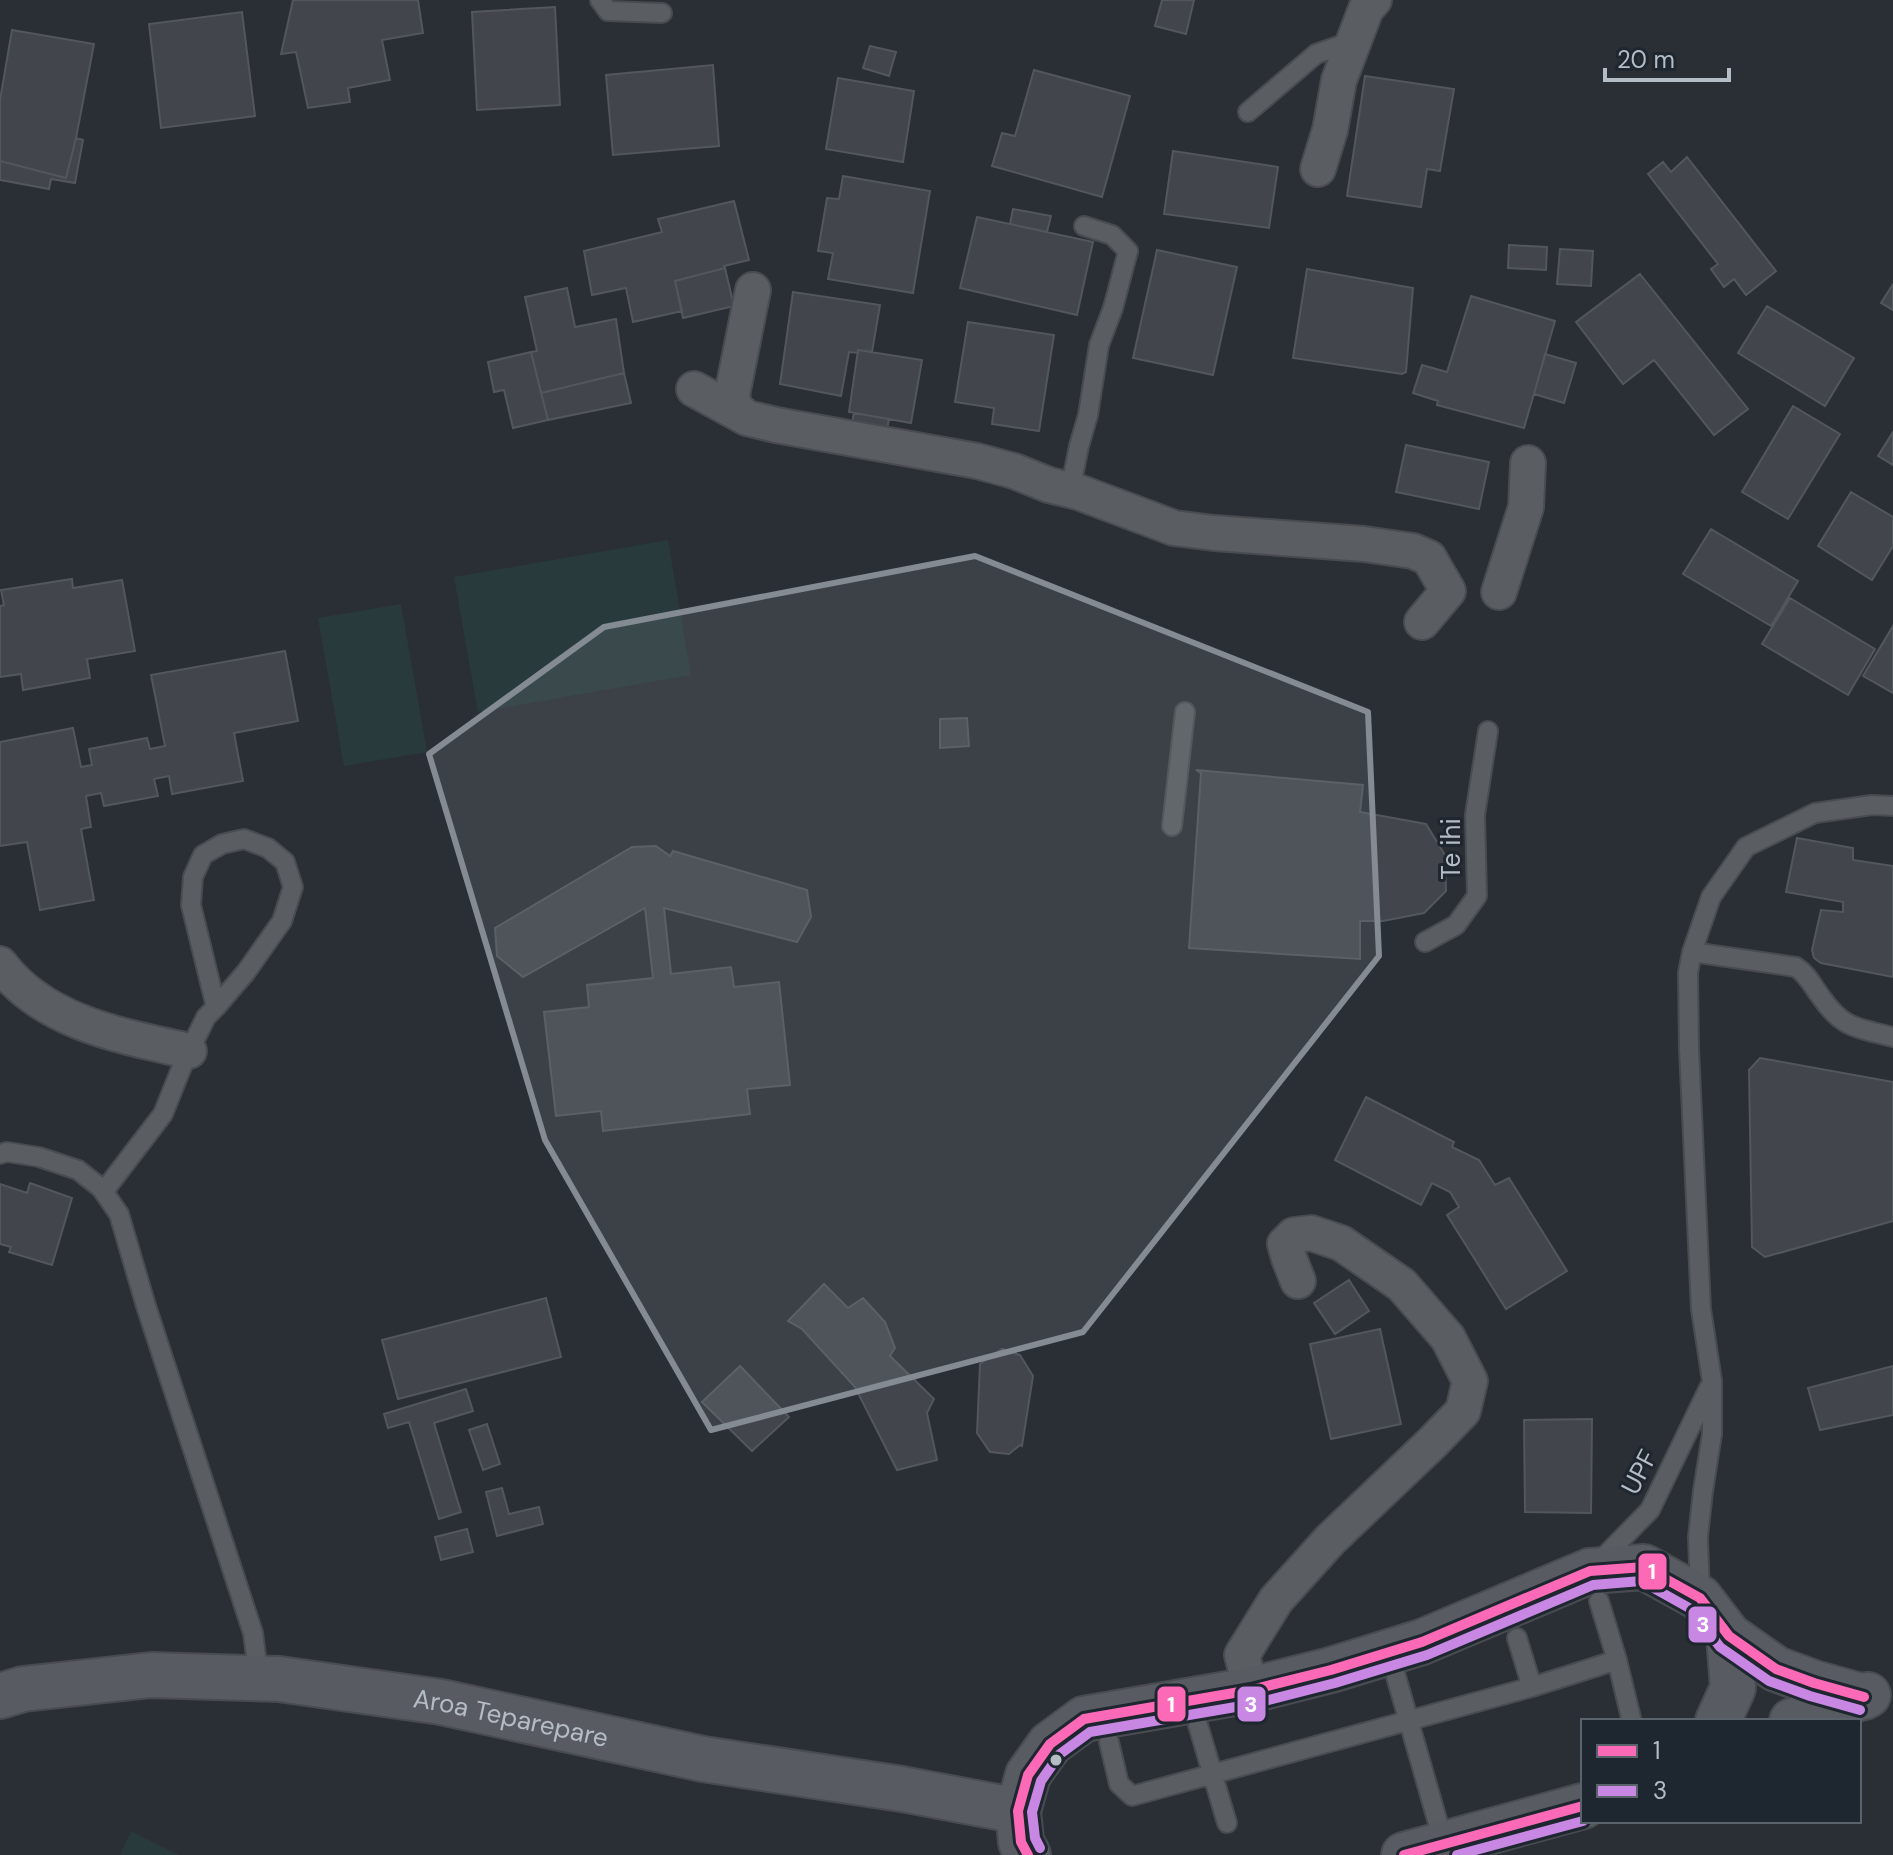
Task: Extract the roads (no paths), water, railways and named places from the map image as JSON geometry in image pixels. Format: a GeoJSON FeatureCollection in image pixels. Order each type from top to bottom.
{"type":"FeatureCollection","features":[{"type":"Feature","properties":{"kind":"main road"},"geometry":{"type":"LineString","coordinates":[[1028,1855],[1021,1842],[1018,1811],[1028,1775],[1050,1744],[1084,1719],[1251,1690],[1331,1670],[1595,1586],[1644,1567],[1700,1598],[1729,1636],[1776,1669],[1814,1683],[1879,1692]]}},
{"type":"Feature","properties":{"kind":"main road"},"geometry":{"type":"LineString","coordinates":[[1719,1719],[1733,1688],[1729,1636]]}},
{"type":"Feature","properties":{"kind":"main road","name":"Aroa Teparepare"},"geometry":{"type":"LineString","coordinates":[[0,1696],[23,1689],[151,1675],[279,1679],[441,1702],[703,1759],[902,1789],[1018,1811]]}},
{"type":"Feature","properties":{"kind":"main road"},"geometry":{"type":"LineString","coordinates":[[1798,1719],[1879,1692]]}},
{"type":"Feature","properties":{"kind":"main road"},"geometry":{"type":"LineString","coordinates":[[1424,1850],[1504,1842],[1581,1807]]}},
{"type":"Feature","properties":{"kind":"street"},"geometry":{"type":"LineString","coordinates":[[1318,169],[1330,130],[1339,80],[1366,9],[1374,0]]}},
{"type":"Feature","properties":{"kind":"street"},"geometry":{"type":"LineString","coordinates":[[747,418],[735,408],[732,395],[753,290]]}},
{"type":"Feature","properties":{"kind":"street"},"geometry":{"type":"LineString","coordinates":[[694,389],[747,418],[977,461],[1078,492],[1174,528],[1413,551],[1429,558],[1448,591],[1422,622]]}},
{"type":"Feature","properties":{"kind":"street"},"geometry":{"type":"LineString","coordinates":[[1499,592],[1526,507],[1528,463]]}},
{"type":"Feature","properties":{"kind":"street"},"geometry":{"type":"LineString","coordinates":[[0,964],[35,998],[69,1019],[125,1037],[189,1051]]}},
{"type":"Feature","properties":{"kind":"street"},"geometry":{"type":"LineString","coordinates":[[1251,1690],[1242,1655],[1276,1600],[1330,1540],[1463,1411],[1470,1381],[1448,1338],[1402,1285],[1341,1243],[1311,1233],[1294,1235],[1285,1244],[1298,1281]]}},
{"type":"Feature","properties":{"kind":"lane"},"geometry":{"type":"LineString","coordinates":[[600,0],[608,11],[662,13]]}},
{"type":"Feature","properties":{"kind":"lane"},"geometry":{"type":"LineString","coordinates":[[1248,112],[1316,54],[1353,41]]}},
{"type":"Feature","properties":{"kind":"lane"},"geometry":{"type":"LineString","coordinates":[[1078,492],[1073,476],[1088,415],[1099,345],[1113,308],[1128,251],[1112,235],[1084,226]]}},
{"type":"Feature","properties":{"kind":"lane"},"geometry":{"type":"LineString","coordinates":[[1172,826],[1185,712]]}},
{"type":"Feature","properties":{"kind":"lane","name":"Te ihi"},"geometry":{"type":"LineString","coordinates":[[1425,942],[1456,925],[1477,896],[1475,815],[1488,731]]}},
{"type":"Feature","properties":{"kind":"lane"},"geometry":{"type":"LineString","coordinates":[[1700,1598],[1698,1537],[1712,1434],[1712,1381],[1701,1309],[1689,1034],[1688,973],[1692,952],[1711,897],[1746,847],[1815,813],[1872,805],[1893,806]]}},
{"type":"Feature","properties":{"kind":"lane"},"geometry":{"type":"LineString","coordinates":[[104,1191],[163,1114],[206,1017],[216,1007],[246,972],[282,921],[293,887],[285,862],[268,848],[244,839],[222,844],[203,855],[193,877],[191,905],[216,1007]]}},
{"type":"Feature","properties":{"kind":"lane"},"geometry":{"type":"LineString","coordinates":[[1692,952],[1796,967],[1806,973],[1827,1006],[1847,1025],[1893,1037]]}},
{"type":"Feature","properties":{"kind":"lane"},"geometry":{"type":"LineString","coordinates":[[0,1154],[7,1152],[39,1157],[78,1170],[104,1191],[119,1214],[253,1633],[259,1679]]}},
{"type":"Feature","properties":{"kind":"lane","name":"UPF"},"geometry":{"type":"LineString","coordinates":[[1595,1586],[1650,1510],[1712,1381]]}},
{"type":"Feature","properties":{"kind":"lane"},"geometry":{"type":"LineString","coordinates":[[1595,1586],[1631,1718]]}},
{"type":"Feature","properties":{"kind":"lane"},"geometry":{"type":"LineString","coordinates":[[1517,1638],[1532,1687]]}},
{"type":"Feature","properties":{"kind":"lane"},"geometry":{"type":"LineString","coordinates":[[1389,1652],[1408,1721],[1424,1850]]}},
{"type":"Feature","properties":{"kind":"lane"},"geometry":{"type":"LineString","coordinates":[[1109,1742],[1119,1784],[1132,1796],[1532,1687],[1617,1660]]}},
{"type":"Feature","properties":{"kind":"lane"},"geometry":{"type":"LineString","coordinates":[[1198,1725],[1227,1823]]}}]}
